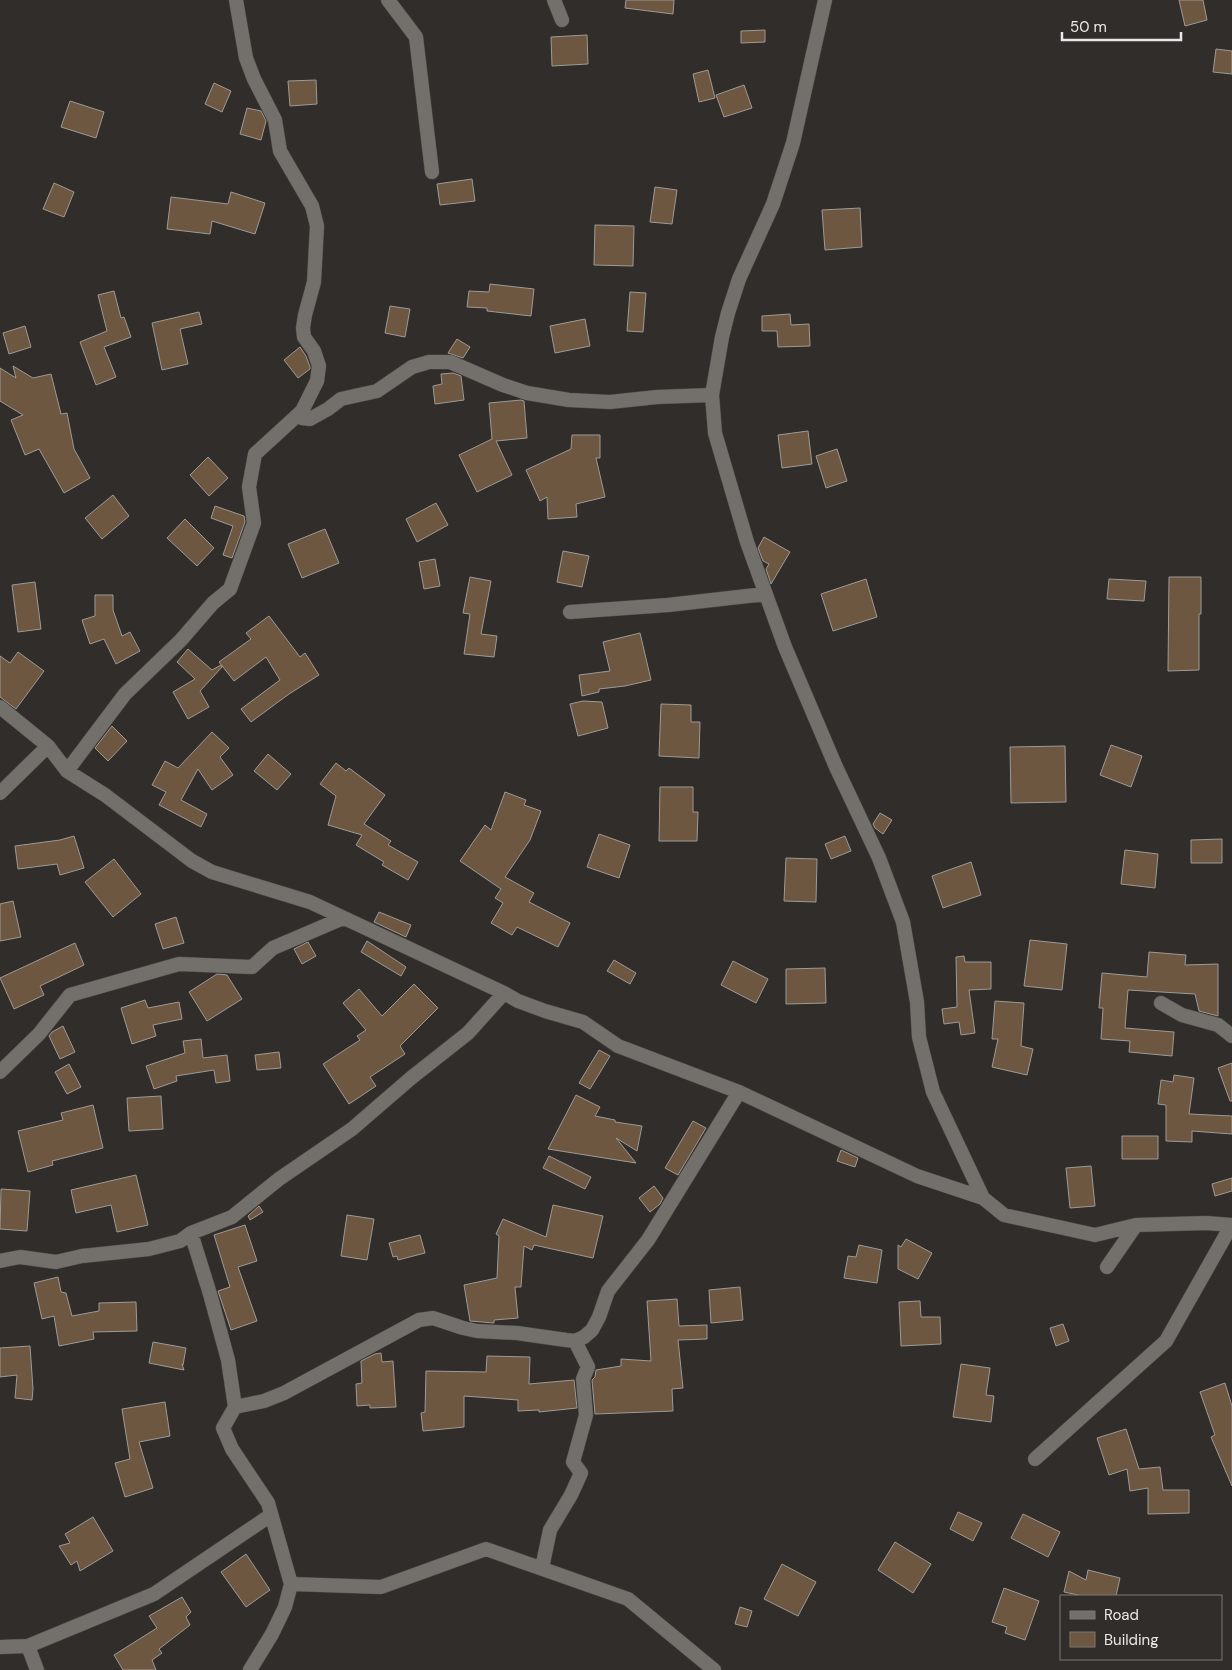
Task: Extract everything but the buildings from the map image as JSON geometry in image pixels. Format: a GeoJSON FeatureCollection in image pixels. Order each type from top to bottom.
{"type":"FeatureCollection","features":[{"type":"Feature","properties":{"kind":"street"},"geometry":{"type":"LineString","coordinates":[[67,771],[125,694],[181,640],[213,603],[230,589],[254,523],[249,487],[255,454],[302,411],[317,381],[320,366],[314,351],[304,338],[303,328],[304,315],[314,282],[317,226],[312,206],[280,151],[275,120],[254,79],[246,58],[236,0]]}},
{"type":"Feature","properties":{"kind":"street"},"geometry":{"type":"LineString","coordinates":[[388,0],[416,37],[432,172]]}},
{"type":"Feature","properties":{"kind":"street"},"geometry":{"type":"LineString","coordinates":[[554,0],[562,20]]}},
{"type":"Feature","properties":{"kind":"street"},"geometry":{"type":"LineString","coordinates":[[825,0],[793,143],[773,204],[739,279],[728,313],[712,395],[715,433],[765,594],[799,683],[879,858],[903,922],[916,993],[920,1037],[933,1092],[983,1198]]}},
{"type":"Feature","properties":{"kind":"street"},"geometry":{"type":"LineString","coordinates":[[302,411],[302,418],[310,419],[341,399],[377,391],[412,367],[429,362],[450,362],[503,385],[527,393],[569,400],[610,402],[712,395]]}},
{"type":"Feature","properties":{"kind":"street"},"geometry":{"type":"LineString","coordinates":[[570,612],[668,605],[765,594]]}},
{"type":"Feature","properties":{"kind":"street"},"geometry":{"type":"LineString","coordinates":[[0,708],[48,746],[67,771],[105,794],[192,861],[212,872],[310,902],[518,1001],[583,1022],[618,1046],[739,1092],[917,1176],[983,1198],[1004,1215],[1095,1234],[1136,1225],[1206,1224],[1231,1226],[1166,1341],[1036,1459]]}},
{"type":"Feature","properties":{"kind":"street"},"geometry":{"type":"LineString","coordinates":[[0,793],[48,746]]}},
{"type":"Feature","properties":{"kind":"street"},"geometry":{"type":"LineString","coordinates":[[0,1072],[39,1034],[70,995],[179,964],[252,966],[273,948],[342,918]]}},
{"type":"Feature","properties":{"kind":"street"},"geometry":{"type":"LineString","coordinates":[[0,1261],[20,1257],[56,1262],[82,1256],[149,1249],[180,1241],[190,1233],[232,1217],[279,1179],[352,1129],[411,1078],[468,1033],[504,993]]}},
{"type":"Feature","properties":{"kind":"street"},"geometry":{"type":"LineString","coordinates":[[1161,1003],[1182,1015],[1218,1025],[1232,1036]]}},
{"type":"Feature","properties":{"kind":"street"},"geometry":{"type":"LineString","coordinates":[[235,1407],[284,1393],[419,1320],[433,1318],[477,1331],[517,1333],[575,1341],[584,1337],[592,1330],[599,1317],[608,1291],[648,1240],[739,1092]]}},
{"type":"Feature","properties":{"kind":"street"},"geometry":{"type":"LineString","coordinates":[[1106,1267],[1136,1225]]}},
{"type":"Feature","properties":{"kind":"street"},"geometry":{"type":"LineString","coordinates":[[190,1233],[210,1294],[228,1360],[235,1407],[223,1428],[232,1449],[268,1503],[291,1584],[285,1607],[272,1634],[250,1670]]}},
{"type":"Feature","properties":{"kind":"street"},"geometry":{"type":"LineString","coordinates":[[542,1568],[550,1530],[571,1495],[581,1473],[573,1462],[586,1415],[582,1379],[588,1367],[575,1341]]}},
{"type":"Feature","properties":{"kind":"street"},"geometry":{"type":"LineString","coordinates":[[0,1647],[28,1646],[154,1594],[271,1515]]}},
{"type":"Feature","properties":{"kind":"street"},"geometry":{"type":"LineString","coordinates":[[291,1584],[380,1587],[486,1549],[628,1599],[714,1670]]}},
{"type":"Feature","properties":{"kind":"street"},"geometry":{"type":"LineString","coordinates":[[28,1646],[37,1670]]}}]}
